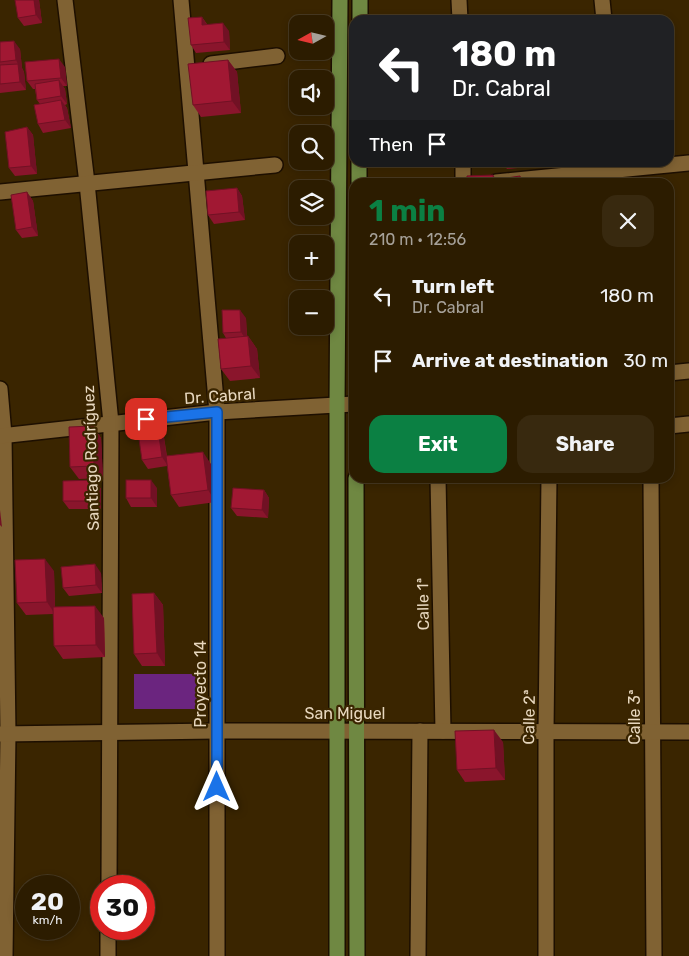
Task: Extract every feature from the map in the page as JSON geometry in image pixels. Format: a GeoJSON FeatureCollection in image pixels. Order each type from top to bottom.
{"type":"FeatureCollection","features":[{"type":"Feature","properties":{"kind":"main road"},"geometry":{"type":"LineString","coordinates":[[337,956],[337,406],[340,0]]}},
{"type":"Feature","properties":{"kind":"main road"},"geometry":{"type":"LineString","coordinates":[[360,0],[360,15]]}},
{"type":"Feature","properties":{"kind":"main road"},"geometry":{"type":"LineString","coordinates":[[356,483],[356,956]]}},
{"type":"Feature","properties":{"kind":"street","name":"Santiago Rodríguez"},"geometry":{"type":"LineString","coordinates":[[66,0],[87,183],[111,423],[109,875]]}},
{"type":"Feature","properties":{"kind":"street","name":"Proyecto 14"},"geometry":{"type":"LineString","coordinates":[[181,0],[217,412],[216,956]]}},
{"type":"Feature","properties":{"kind":"street"},"geometry":{"type":"LineString","coordinates":[[459,0],[460,15]]}},
{"type":"Feature","properties":{"kind":"street"},"geometry":{"type":"LineString","coordinates":[[602,0],[604,15]]}},
{"type":"Feature","properties":{"kind":"street"},"geometry":{"type":"LineString","coordinates":[[187,67],[277,56]]}},
{"type":"Feature","properties":{"kind":"street"},"geometry":{"type":"LineString","coordinates":[[674,165],[689,163]]}},
{"type":"Feature","properties":{"kind":"street"},"geometry":{"type":"LineString","coordinates":[[0,192],[275,165]]}},
{"type":"Feature","properties":{"kind":"street"},"geometry":{"type":"LineString","coordinates":[[546,178],[659,167]]}},
{"type":"Feature","properties":{"kind":"street"},"geometry":{"type":"LineString","coordinates":[[674,372],[689,370]]}},
{"type":"Feature","properties":{"kind":"street"},"geometry":{"type":"LineString","coordinates":[[0,389],[2,435],[4,956]]}},
{"type":"Feature","properties":{"kind":"street","name":"Dr. Cabral"},"geometry":{"type":"LineString","coordinates":[[2,435],[217,412],[349,405]]}},
{"type":"Feature","properties":{"kind":"street"},"geometry":{"type":"LineString","coordinates":[[674,426],[689,424]]}},
{"type":"Feature","properties":{"kind":"street","name":"Calle 1ª"},"geometry":{"type":"LineString","coordinates":[[438,483],[443,730]]}},
{"type":"Feature","properties":{"kind":"street","name":"Calle 2ª"},"geometry":{"type":"LineString","coordinates":[[546,956],[549,483]]}},
{"type":"Feature","properties":{"kind":"street","name":"Calle 3ª"},"geometry":{"type":"LineString","coordinates":[[651,483],[654,956]]}},
{"type":"Feature","properties":{"kind":"street","name":"San Miguel"},"geometry":{"type":"LineString","coordinates":[[4,734],[111,731],[443,730],[689,732]]}},
{"type":"Feature","properties":{"kind":"street"},"geometry":{"type":"LineString","coordinates":[[418,956],[420,731]]}},
{"type":"Feature","properties":{"kind":"street"},"geometry":{"type":"LineString","coordinates":[[108,940],[108,956]]}},
{"type":"Feature","properties":{"kind":"shaded area"},"geometry":{"type":"Polygon","coordinates":[[[134,674],[197,674],[197,709],[134,709],[134,674]]]}},
{"type":"Feature","properties":{"kind":"building"},"geometry":{"type":"Polygon","coordinates":[[[15,0],[34,0],[36,15],[18,18],[15,0]]]}},
{"type":"Feature","properties":{"kind":"building"},"geometry":{"type":"Polygon","coordinates":[[[202,17],[202,25],[223,23],[224,42],[191,45],[188,18],[202,17]]]}},
{"type":"Feature","properties":{"kind":"building"},"geometry":{"type":"Polygon","coordinates":[[[14,41],[16,60],[0,62],[0,42],[14,41]]]}},
{"type":"Feature","properties":{"kind":"building"},"geometry":{"type":"Polygon","coordinates":[[[59,59],[61,78],[27,81],[25,62],[59,59]]]}},
{"type":"Feature","properties":{"kind":"building"},"geometry":{"type":"Polygon","coordinates":[[[228,60],[232,101],[193,105],[188,64],[228,60]]]}},
{"type":"Feature","properties":{"kind":"building"},"geometry":{"type":"Polygon","coordinates":[[[18,64],[20,82],[0,84],[0,65],[18,64]]]}},
{"type":"Feature","properties":{"kind":"building"},"geometry":{"type":"Polygon","coordinates":[[[59,80],[61,96],[37,100],[35,84],[59,80]]]}},
{"type":"Feature","properties":{"kind":"building"},"geometry":{"type":"Polygon","coordinates":[[[61,100],[65,120],[38,124],[34,105],[61,100]]]}},
{"type":"Feature","properties":{"kind":"building"},"geometry":{"type":"Polygon","coordinates":[[[27,127],[31,166],[9,168],[5,132],[27,127]]]}},
{"type":"Feature","properties":{"kind":"building"},"geometry":{"type":"Polygon","coordinates":[[[493,175],[493,178],[467,178],[467,176],[493,175]]]}},
{"type":"Feature","properties":{"kind":"building"},"geometry":{"type":"Polygon","coordinates":[[[237,188],[239,212],[208,215],[206,191],[237,188]]]}},
{"type":"Feature","properties":{"kind":"building"},"geometry":{"type":"Polygon","coordinates":[[[27,192],[32,227],[16,230],[11,195],[27,192]]]}},
{"type":"Feature","properties":{"kind":"building"},"geometry":{"type":"Polygon","coordinates":[[[222,310],[240,310],[241,332],[223,333],[222,310]]]}},
{"type":"Feature","properties":{"kind":"building"},"geometry":{"type":"Polygon","coordinates":[[[248,336],[251,366],[221,369],[218,339],[248,336]]]}},
{"type":"Feature","properties":{"kind":"building"},"geometry":{"type":"Polygon","coordinates":[[[157,422],[162,457],[142,460],[137,425],[157,422]]]}},
{"type":"Feature","properties":{"kind":"building"},"geometry":{"type":"Polygon","coordinates":[[[93,426],[94,466],[70,467],[69,427],[93,426]]]}},
{"type":"Feature","properties":{"kind":"building"},"geometry":{"type":"Polygon","coordinates":[[[203,452],[208,490],[171,495],[166,456],[203,452]]]}},
{"type":"Feature","properties":{"kind":"building"},"geometry":{"type":"Polygon","coordinates":[[[95,480],[96,501],[63,501],[63,481],[95,480]]]}},
{"type":"Feature","properties":{"kind":"building"},"geometry":{"type":"Polygon","coordinates":[[[126,480],[151,480],[151,498],[126,498],[126,480]]]}},
{"type":"Feature","properties":{"kind":"building"},"geometry":{"type":"Polygon","coordinates":[[[233,488],[264,490],[262,510],[231,508],[233,488]]]}},
{"type":"Feature","properties":{"kind":"building"},"geometry":{"type":"Polygon","coordinates":[[[45,559],[47,602],[17,603],[15,560],[45,559]]]}},
{"type":"Feature","properties":{"kind":"building"},"geometry":{"type":"Polygon","coordinates":[[[95,564],[96,585],[63,588],[61,567],[95,564]]]}},
{"type":"Feature","properties":{"kind":"building"},"geometry":{"type":"Polygon","coordinates":[[[154,593],[157,653],[134,654],[132,594],[154,593]]]}},
{"type":"Feature","properties":{"kind":"building"},"geometry":{"type":"Polygon","coordinates":[[[95,606],[96,645],[54,646],[53,607],[95,606]]]}},
{"type":"Feature","properties":{"kind":"building"},"geometry":{"type":"Polygon","coordinates":[[[494,730],[496,768],[457,770],[455,731],[494,730]]]}},
{"type":"Feature","properties":{"kind":"route"},"geometry":{"type":"LineString","coordinates":[[146,419],[217,412],[217,787]]}}]}
